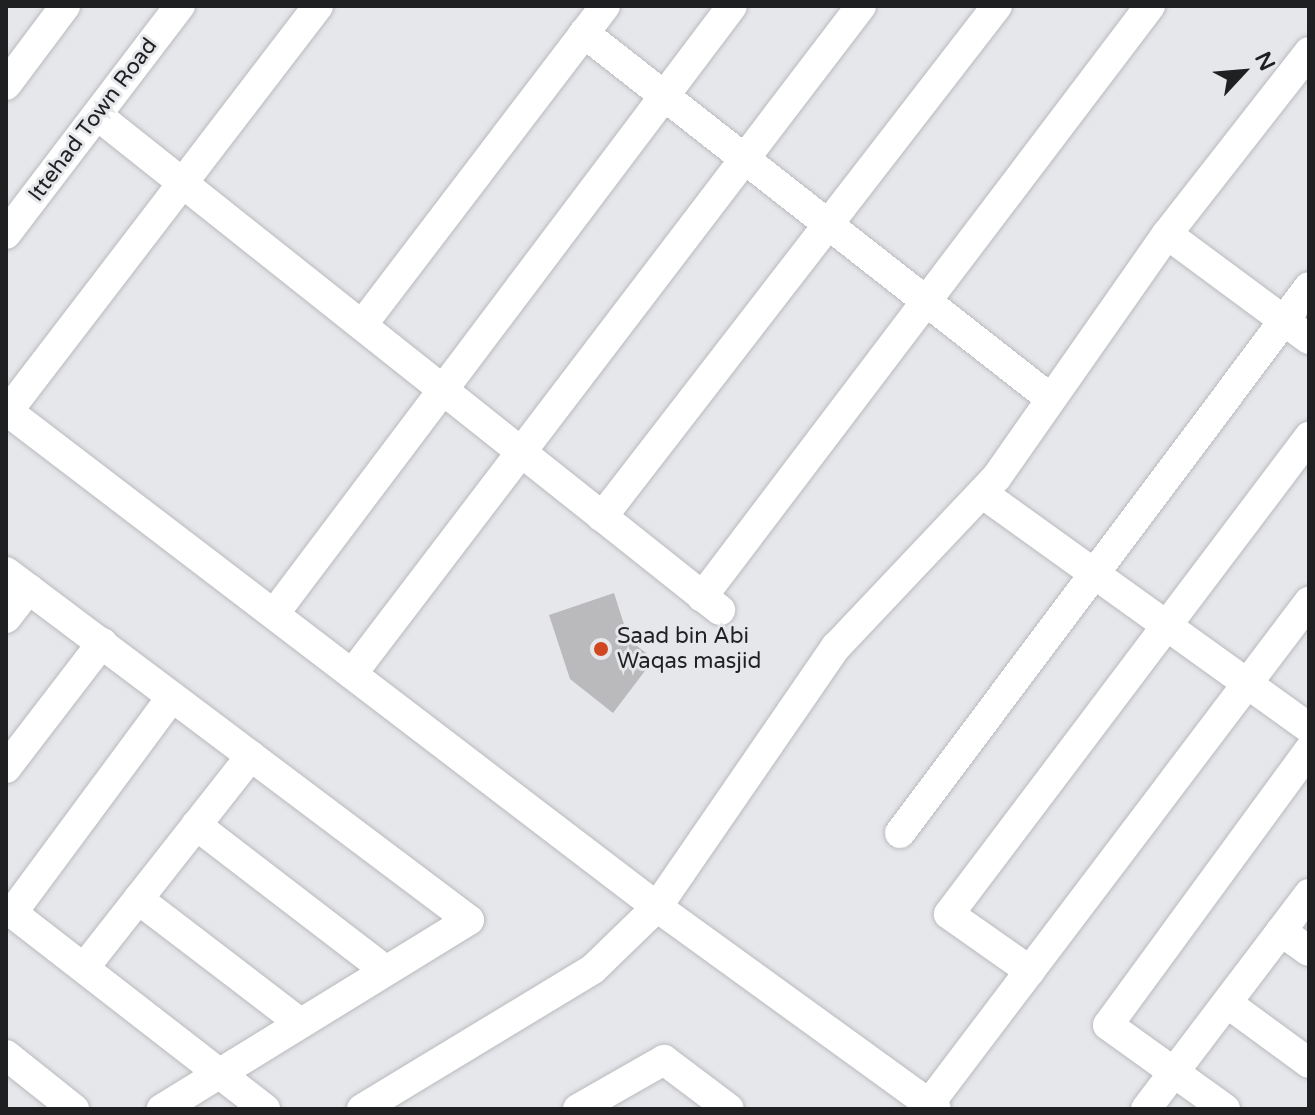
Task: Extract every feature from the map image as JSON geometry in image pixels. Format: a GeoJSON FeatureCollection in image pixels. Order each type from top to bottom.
{"type":"FeatureCollection","features":[{"type":"Feature","properties":{"kind":"street"},"geometry":{"type":"LineString","coordinates":[[6,85],[65,6]]}},
{"type":"Feature","properties":{"kind":"street","name":"Ittehad Town Road"},"geometry":{"type":"LineString","coordinates":[[6,234],[180,6]]}},
{"type":"Feature","properties":{"kind":"street"},"geometry":{"type":"LineString","coordinates":[[318,6],[7,410],[657,907],[932,1106],[1309,602]]}},
{"type":"Feature","properties":{"kind":"street"},"geometry":{"type":"LineString","coordinates":[[362,325],[605,6]]}},
{"type":"Feature","properties":{"kind":"street"},"geometry":{"type":"LineString","coordinates":[[274,614],[732,6]]}},
{"type":"Feature","properties":{"kind":"street"},"geometry":{"type":"LineString","coordinates":[[352,674],[861,6]]}},
{"type":"Feature","properties":{"kind":"street"},"geometry":{"type":"LineString","coordinates":[[602,517],[997,6]]}},
{"type":"Feature","properties":{"kind":"street"},"geometry":{"type":"LineString","coordinates":[[97,115],[711,604],[926,301],[1150,6]]}},
{"type":"Feature","properties":{"kind":"street"},"geometry":{"type":"LineString","coordinates":[[584,33],[1051,399]]}},
{"type":"Feature","properties":{"kind":"street"},"geometry":{"type":"LineString","coordinates":[[362,1109],[593,969],[657,907],[836,647],[982,493],[1167,234],[1309,52]]}},
{"type":"Feature","properties":{"kind":"street"},"geometry":{"type":"LineString","coordinates":[[1167,234],[1309,339]]}},
{"type":"Feature","properties":{"kind":"street"},"geometry":{"type":"LineString","coordinates":[[900,833],[1309,287]]}},
{"type":"Feature","properties":{"kind":"street"},"geometry":{"type":"LineString","coordinates":[[1030,971],[949,914],[1309,437]]}},
{"type":"Feature","properties":{"kind":"street"},"geometry":{"type":"LineString","coordinates":[[982,493],[1309,728]]}},
{"type":"Feature","properties":{"kind":"street"},"geometry":{"type":"LineString","coordinates":[[6,618],[17,580],[469,920],[217,1072],[162,1109]]}},
{"type":"Feature","properties":{"kind":"street"},"geometry":{"type":"LineString","coordinates":[[6,768],[102,643]]}},
{"type":"Feature","properties":{"kind":"street"},"geometry":{"type":"LineString","coordinates":[[172,697],[9,910],[265,1109]]}},
{"type":"Feature","properties":{"kind":"street"},"geometry":{"type":"LineString","coordinates":[[1225,1109],[1108,1025],[1309,750]]}},
{"type":"Feature","properties":{"kind":"street"},"geometry":{"type":"LineString","coordinates":[[84,968],[251,756]]}},
{"type":"Feature","properties":{"kind":"street"},"geometry":{"type":"LineString","coordinates":[[196,825],[385,970]]}},
{"type":"Feature","properties":{"kind":"street"},"geometry":{"type":"LineString","coordinates":[[1146,1109],[1309,894]]}},
{"type":"Feature","properties":{"kind":"street"},"geometry":{"type":"LineString","coordinates":[[138,899],[299,1022]]}},
{"type":"Feature","properties":{"kind":"street"},"geometry":{"type":"LineString","coordinates":[[1281,931],[1309,951]]}},
{"type":"Feature","properties":{"kind":"street"},"geometry":{"type":"LineString","coordinates":[[1227,1003],[1309,1063]]}},
{"type":"Feature","properties":{"kind":"street"},"geometry":{"type":"LineString","coordinates":[[6,1055],[74,1109]]}},
{"type":"Feature","properties":{"kind":"street"},"geometry":{"type":"LineString","coordinates":[[583,1108],[664,1060],[729,1109]]}},
{"type":"Feature","properties":{"kind":"building","name":"Saad bin Abi Waqas masjid"},"geometry":{"type":"Polygon","coordinates":[[[614,593],[629,640],[654,659],[613,713],[570,679],[549,615],[614,593]]]}},
{"type":"Feature","properties":{"kind":"place","name":"Saad bin Abi Waqas masjid"},"geometry":{"type":"Point","coordinates":[601,649]}}]}
